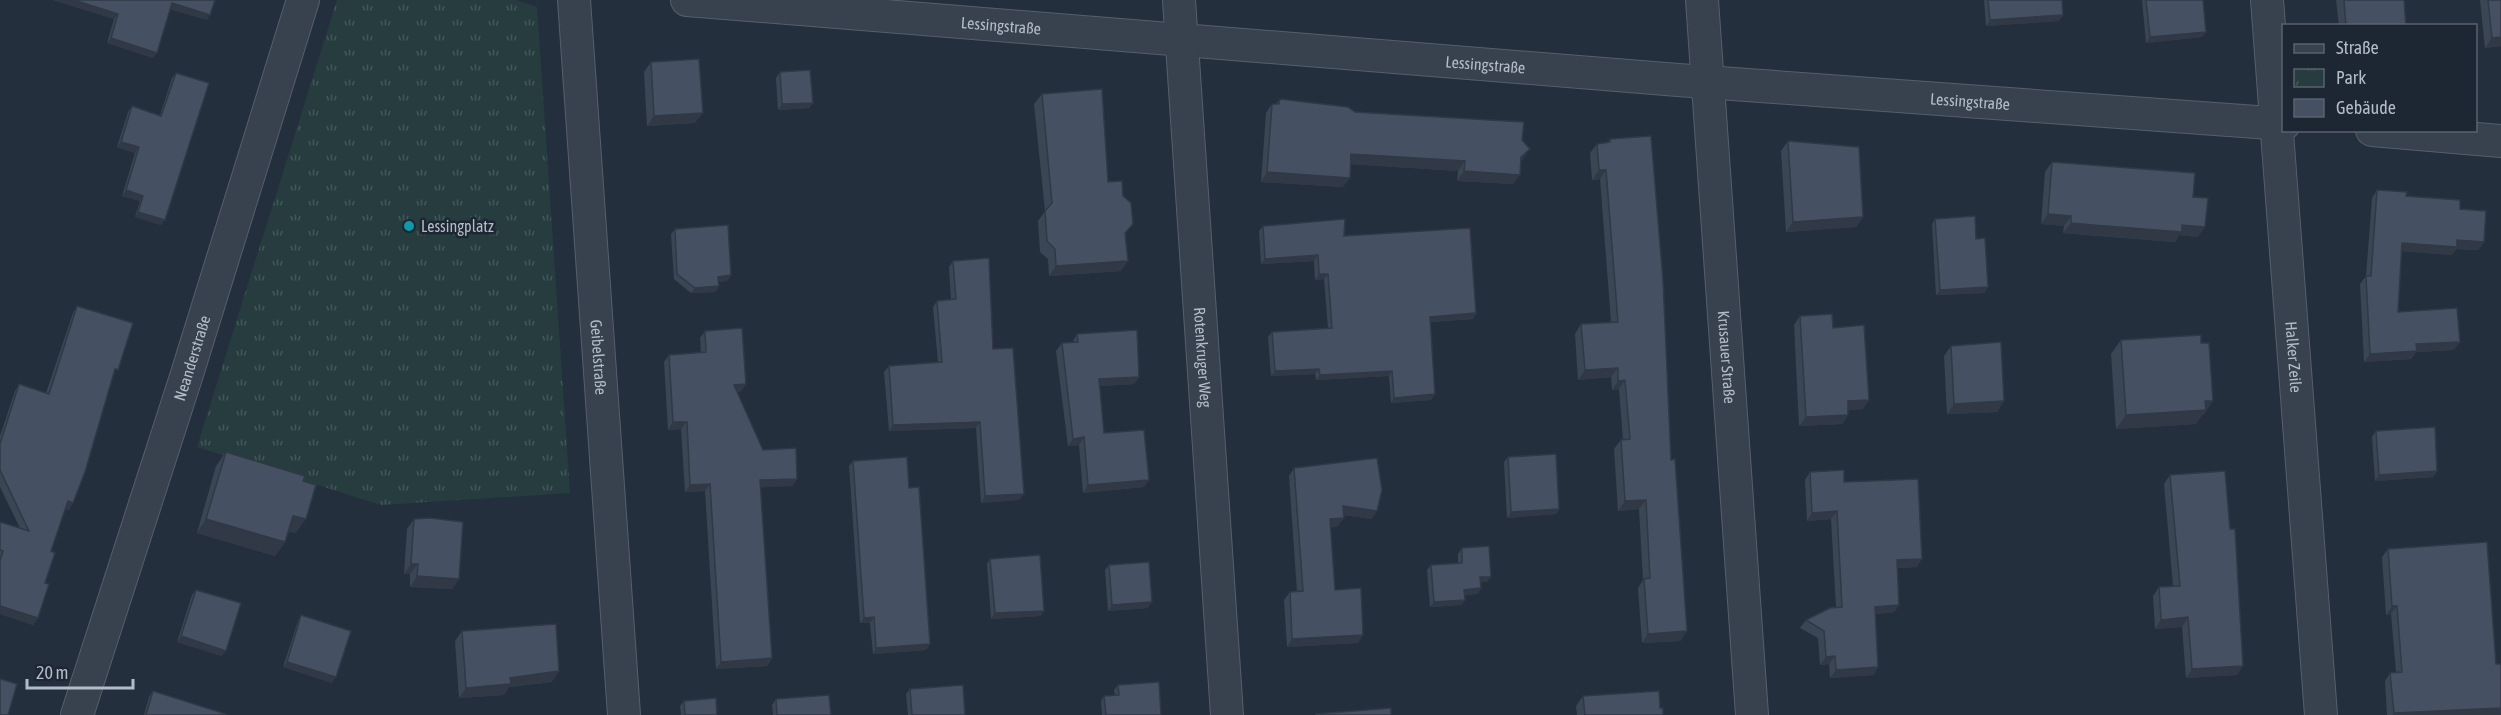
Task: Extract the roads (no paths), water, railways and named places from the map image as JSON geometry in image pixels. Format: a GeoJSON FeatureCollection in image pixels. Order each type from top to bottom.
{"type":"FeatureCollection","features":[{"type":"Feature","properties":{"kind":"street","name":"Neanderstraße"},"geometry":{"type":"LineString","coordinates":[[77,715],[184,386],[303,0]]}},
{"type":"Feature","properties":{"kind":"street","name":"Geibelstraße"},"geometry":{"type":"LineString","coordinates":[[574,0],[624,715]]}},
{"type":"Feature","properties":{"kind":"street","name":"Lessingstraße"},"geometry":{"type":"LineString","coordinates":[[687,0],[1709,82],[2281,123]]}},
{"type":"Feature","properties":{"kind":"street","name":"Rotenkruger Weg"},"geometry":{"type":"LineString","coordinates":[[1179,0],[1227,715]]}},
{"type":"Feature","properties":{"kind":"street","name":"Krusauer Straße"},"geometry":{"type":"LineString","coordinates":[[1702,0],[1752,715]]}},
{"type":"Feature","properties":{"kind":"street","name":"Halker Zeile"},"geometry":{"type":"LineString","coordinates":[[2267,0],[2281,123],[2321,715]]}},
{"type":"Feature","properties":{"kind":"street"},"geometry":{"type":"LineString","coordinates":[[2395,132],[2501,141]]}},
{"type":"Feature","properties":{"kind":"place","name":"Lessingplatz"},"geometry":{"type":"Point","coordinates":[409,226]}}]}
